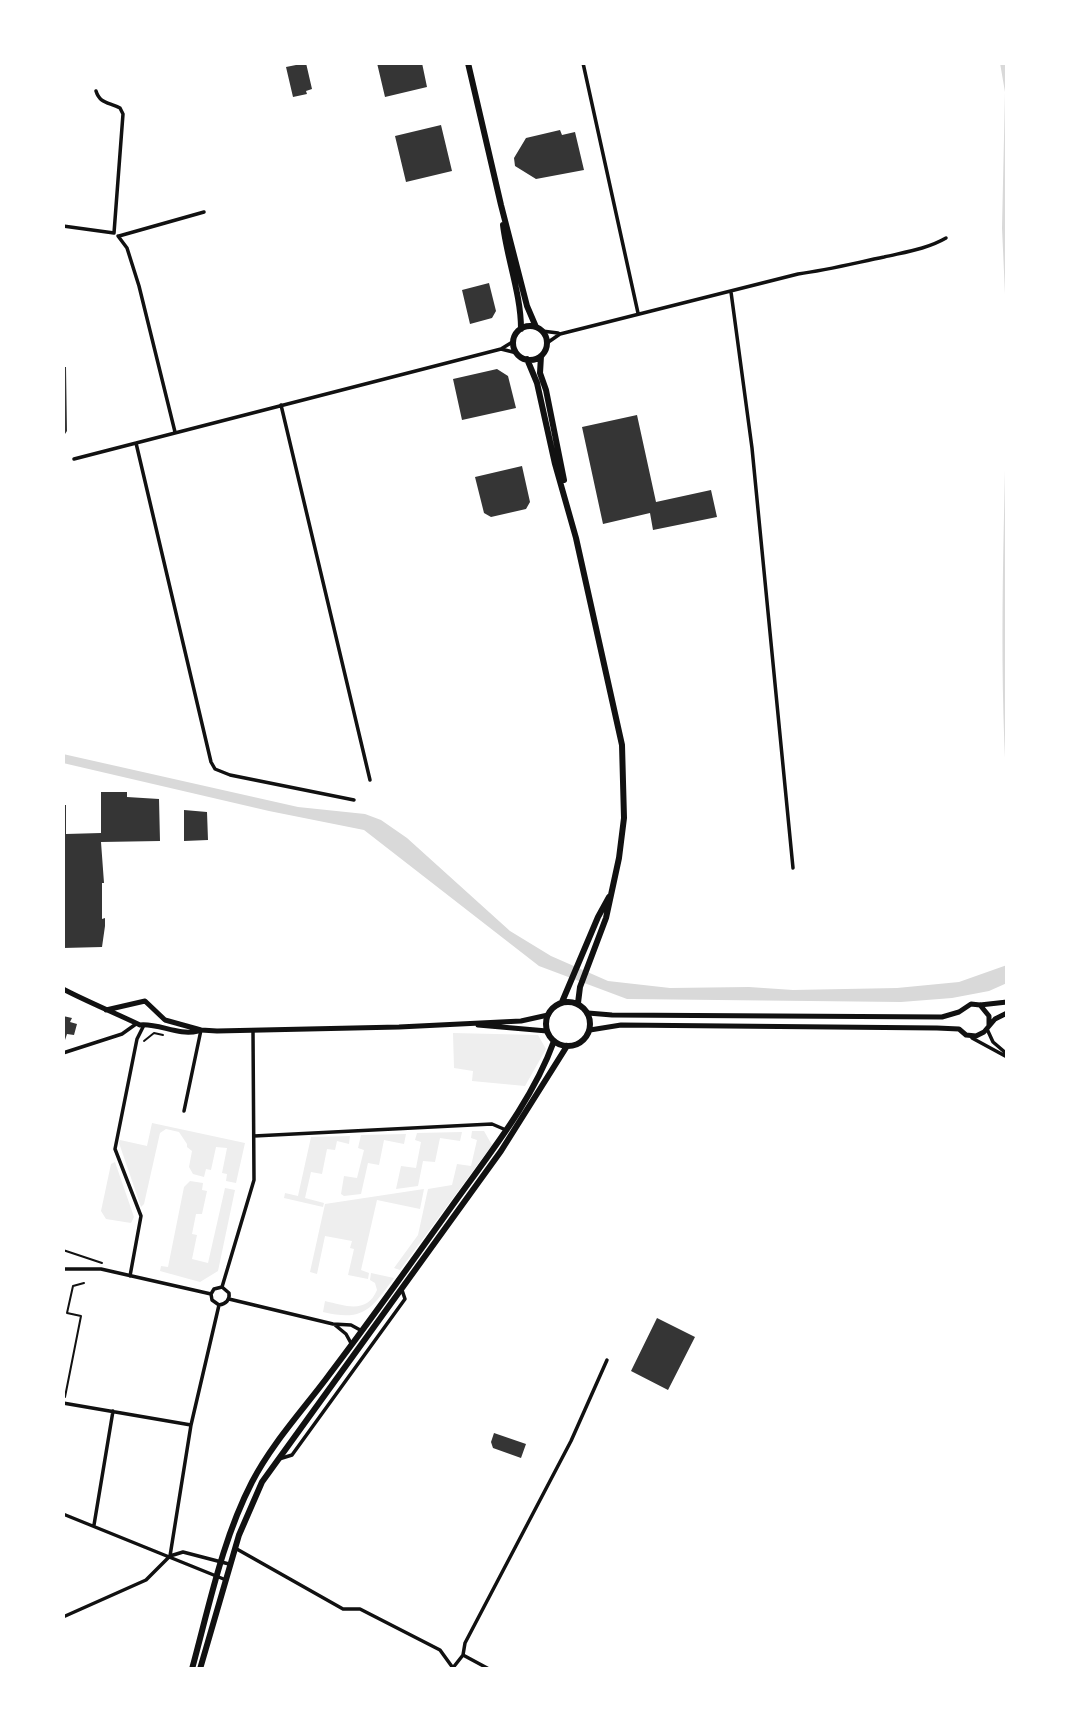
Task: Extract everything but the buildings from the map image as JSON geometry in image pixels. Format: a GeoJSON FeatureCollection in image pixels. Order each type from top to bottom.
{"type":"FeatureCollection","features":[{"type":"Feature","properties":{"kind":"main road"},"geometry":{"type":"LineString","coordinates":[[468,63],[527,306],[547,342],[541,356],[540,373],[562,462],[566,496],[622,745],[624,818],[613,890],[606,918],[580,987],[578,1003]]}},
{"type":"Feature","properties":{"kind":"main road"},"geometry":{"type":"LineString","coordinates":[[501,205],[511,274],[521,308],[521,329],[514,341],[517,353],[527,359],[537,383],[555,464],[566,496]]}},
{"type":"Feature","properties":{"kind":"main road"},"geometry":{"type":"LineString","coordinates":[[521,329],[539,329]]}},
{"type":"Feature","properties":{"kind":"main road"},"geometry":{"type":"LineString","coordinates":[[527,359],[541,356]]}},
{"type":"Feature","properties":{"kind":"main road"},"geometry":{"type":"LineString","coordinates":[[562,1002],[578,1003],[588,1013],[590,1030],[582,1042],[567,1046],[554,1041],[547,1031],[548,1015],[562,1002],[598,917],[613,890]]}},
{"type":"Feature","properties":{"kind":"main road"},"geometry":{"type":"LineString","coordinates":[[63,989],[134,1021],[191,1033],[201,1030]]}},
{"type":"Feature","properties":{"kind":"main road"},"geometry":{"type":"LineString","coordinates":[[134,1021],[130,1012],[138,1001],[151,1005],[165,1020],[201,1030],[253,1031],[521,1021],[548,1015]]}},
{"type":"Feature","properties":{"kind":"main road"},"geometry":{"type":"LineString","coordinates":[[588,1013],[942,1017],[958,1012],[966,1005],[1007,1002]]}},
{"type":"Feature","properties":{"kind":"main road"},"geometry":{"type":"LineString","coordinates":[[106,1010],[133,1005]]}},
{"type":"Feature","properties":{"kind":"main road"},"geometry":{"type":"LineString","coordinates":[[980,1005],[989,1016],[988,1027]]}},
{"type":"Feature","properties":{"kind":"main road"},"geometry":{"type":"LineString","coordinates":[[146,1024],[153,1018],[154,1011]]}},
{"type":"Feature","properties":{"kind":"main road"},"geometry":{"type":"LineString","coordinates":[[958,1012],[959,1029]]}},
{"type":"Feature","properties":{"kind":"main road"},"geometry":{"type":"LineString","coordinates":[[590,1030],[611,1026],[959,1029],[971,1036],[980,1035],[1007,1013]]}},
{"type":"Feature","properties":{"kind":"main road"},"geometry":{"type":"LineString","coordinates":[[450,1024],[547,1031]]}},
{"type":"Feature","properties":{"kind":"main road"},"geometry":{"type":"LineString","coordinates":[[200,1669],[230,1564],[250,1507],[277,1460],[364,1334],[510,1132],[554,1041]]}},
{"type":"Feature","properties":{"kind":"main road"},"geometry":{"type":"LineString","coordinates":[[192,1669],[222,1562],[241,1507],[258,1472],[352,1345],[402,1289],[567,1046]]}},
{"type":"Feature","properties":{"kind":"street"},"geometry":{"type":"LineString","coordinates":[[583,63],[638,313]]}},
{"type":"Feature","properties":{"kind":"street"},"geometry":{"type":"LineString","coordinates":[[96,91],[103,103],[113,104],[120,108],[123,114],[116,235],[127,248],[139,286],[175,432]]}},
{"type":"Feature","properties":{"kind":"street"},"geometry":{"type":"LineString","coordinates":[[63,226],[116,235],[204,212]]}},
{"type":"Feature","properties":{"kind":"street"},"geometry":{"type":"LineString","coordinates":[[547,342],[560,334],[638,313],[787,276],[824,271],[915,250],[935,244],[946,237]]}},
{"type":"Feature","properties":{"kind":"street"},"geometry":{"type":"LineString","coordinates":[[731,292],[752,448],[793,867]]}},
{"type":"Feature","properties":{"kind":"street"},"geometry":{"type":"LineString","coordinates":[[539,329],[560,334]]}},
{"type":"Feature","properties":{"kind":"street"},"geometry":{"type":"LineString","coordinates":[[74,459],[501,349],[514,341]]}},
{"type":"Feature","properties":{"kind":"street"},"geometry":{"type":"LineString","coordinates":[[501,349],[517,353]]}},
{"type":"Feature","properties":{"kind":"street"},"geometry":{"type":"LineString","coordinates":[[281,405],[370,780]]}},
{"type":"Feature","properties":{"kind":"street"},"geometry":{"type":"LineString","coordinates":[[136,443],[211,762],[215,769],[230,775],[354,800]]}},
{"type":"Feature","properties":{"kind":"street"},"geometry":{"type":"LineString","coordinates":[[63,1053],[126,1033],[134,1021]]}},
{"type":"Feature","properties":{"kind":"street"},"geometry":{"type":"LineString","coordinates":[[130,1276],[141,1216],[115,1149],[137,1039],[146,1024]]}},
{"type":"Feature","properties":{"kind":"street"},"geometry":{"type":"LineString","coordinates":[[988,1027],[993,1042],[1007,1055]]}},
{"type":"Feature","properties":{"kind":"street"},"geometry":{"type":"LineString","coordinates":[[184,1111],[201,1030]]}},
{"type":"Feature","properties":{"kind":"street"},"geometry":{"type":"LineString","coordinates":[[222,1287],[254,1180],[253,1031]]}},
{"type":"Feature","properties":{"kind":"street"},"geometry":{"type":"LineString","coordinates":[[971,1036],[1007,1055]]}},
{"type":"Feature","properties":{"kind":"street"},"geometry":{"type":"LineString","coordinates":[[254,1136],[492,1124],[510,1132]]}},
{"type":"Feature","properties":{"kind":"street"},"geometry":{"type":"LineString","coordinates":[[63,1269],[101,1269],[211,1294]]}},
{"type":"Feature","properties":{"kind":"street"},"geometry":{"type":"LineString","coordinates":[[211,1294],[214,1289],[222,1287]]}},
{"type":"Feature","properties":{"kind":"street"},"geometry":{"type":"LineString","coordinates":[[211,1294],[214,1302],[225,1304],[229,1293],[222,1287]]}},
{"type":"Feature","properties":{"kind":"street"},"geometry":{"type":"LineString","coordinates":[[277,1460],[292,1455],[405,1299],[402,1289]]}},
{"type":"Feature","properties":{"kind":"street"},"geometry":{"type":"LineString","coordinates":[[229,1299],[334,1324],[351,1325],[374,1342]]}},
{"type":"Feature","properties":{"kind":"street"},"geometry":{"type":"LineString","coordinates":[[170,1556],[191,1425],[219,1305]]}},
{"type":"Feature","properties":{"kind":"street"},"geometry":{"type":"LineString","coordinates":[[334,1324],[346,1334],[352,1345]]}},
{"type":"Feature","properties":{"kind":"street"},"geometry":{"type":"LineString","coordinates":[[235,1548],[343,1609],[360,1609],[440,1650],[453,1668],[463,1655],[464,1643],[570,1441],[607,1360]]}},
{"type":"Feature","properties":{"kind":"street"},"geometry":{"type":"LineString","coordinates":[[63,1403],[191,1425]]}},
{"type":"Feature","properties":{"kind":"street"},"geometry":{"type":"LineString","coordinates":[[94,1525],[114,1411]]}},
{"type":"Feature","properties":{"kind":"street"},"geometry":{"type":"LineString","coordinates":[[63,1514],[226,1580]]}},
{"type":"Feature","properties":{"kind":"street"},"geometry":{"type":"LineString","coordinates":[[63,1617],[146,1580],[170,1556],[183,1552],[230,1564]]}},
{"type":"Feature","properties":{"kind":"street"},"geometry":{"type":"LineString","coordinates":[[463,1655],[489,1669]]}},
{"type":"Feature","properties":{"kind":"path"},"geometry":{"type":"LineString","coordinates":[[63,1250],[104,1263]]}},
{"type":"Feature","properties":{"kind":"path"},"geometry":{"type":"LineString","coordinates":[[63,1403],[81,1316],[67,1312],[73,1286],[85,1283]]}},
{"type":"Feature","properties":{"kind":"shaded area"},"geometry":{"type":"Polygon","coordinates":[[[1000,63],[1007,63],[1007,338],[1002,228],[1005,92],[1000,63]]]}},
{"type":"Feature","properties":{"kind":"shaded area"},"geometry":{"type":"Polygon","coordinates":[[[1007,371],[1007,793],[1003,635],[1007,371]]]}},
{"type":"Feature","properties":{"kind":"shaded area"},"geometry":{"type":"Polygon","coordinates":[[[63,754],[298,807],[365,814],[381,820],[407,838],[510,931],[551,956],[608,981],[670,988],[897,988],[959,982],[1007,965],[1007,983],[989,991],[952,998],[901,1002],[627,999],[539,966],[364,830],[63,763],[63,754]]]}},
{"type":"Feature","properties":{"kind":"shaded area"},"geometry":{"type":"Polygon","coordinates":[[[453,1033],[538,1035],[546,1049],[525,1086],[472,1081],[473,1071],[454,1068],[453,1033]]]}},
{"type":"Feature","properties":{"kind":"shaded area"},"geometry":{"type":"Polygon","coordinates":[[[152,1123],[245,1143],[236,1183],[226,1181],[227,1174],[222,1173],[227,1148],[216,1147],[211,1170],[206,1169],[204,1177],[193,1174],[189,1167],[192,1151],[179,1132],[166,1129],[160,1133],[144,1204],[141,1207],[119,1143],[120,1140],[147,1146],[152,1123]]]}},
{"type":"Feature","properties":{"kind":"shaded area"},"geometry":{"type":"Polygon","coordinates":[[[472,1131],[484,1131],[492,1145],[400,1270],[394,1268],[418,1235],[428,1189],[452,1185],[457,1164],[471,1166],[477,1140],[471,1138],[472,1131]]]}},
{"type":"Feature","properties":{"kind":"shaded area"},"geometry":{"type":"Polygon","coordinates":[[[462,1132],[460,1141],[440,1138],[435,1162],[423,1161],[418,1186],[396,1189],[401,1166],[416,1168],[421,1142],[415,1140],[417,1133],[462,1132]]]}},
{"type":"Feature","properties":{"kind":"shaded area"},"geometry":{"type":"Polygon","coordinates":[[[406,1134],[404,1144],[384,1140],[379,1165],[368,1163],[361,1194],[341,1194],[344,1176],[357,1178],[364,1150],[358,1148],[361,1135],[406,1134]]]}},
{"type":"Feature","properties":{"kind":"shaded area"},"geometry":{"type":"Polygon","coordinates":[[[350,1136],[349,1144],[337,1141],[335,1150],[327,1149],[322,1174],[311,1172],[305,1198],[324,1203],[323,1207],[284,1198],[285,1193],[298,1196],[311,1137],[350,1136]]]}},
{"type":"Feature","properties":{"kind":"shaded area"},"geometry":{"type":"Polygon","coordinates":[[[115,1162],[134,1217],[131,1223],[106,1219],[101,1211],[111,1164],[115,1162]]]}},
{"type":"Feature","properties":{"kind":"shaded area"},"geometry":{"type":"Polygon","coordinates":[[[190,1181],[203,1183],[202,1190],[207,1191],[202,1214],[196,1214],[192,1234],[197,1235],[192,1259],[208,1263],[225,1188],[235,1190],[218,1271],[200,1282],[160,1271],[161,1266],[168,1267],[184,1187],[190,1181]]]}},
{"type":"Feature","properties":{"kind":"shaded area"},"geometry":{"type":"Polygon","coordinates":[[[424,1189],[420,1209],[377,1200],[361,1270],[369,1273],[368,1279],[348,1275],[354,1249],[350,1248],[352,1241],[325,1236],[317,1274],[310,1272],[325,1204],[424,1189]]]}},
{"type":"Feature","properties":{"kind":"shaded area"},"geometry":{"type":"Polygon","coordinates":[[[371,1273],[394,1278],[372,1305],[357,1314],[337,1315],[323,1312],[325,1301],[355,1306],[368,1303],[377,1290],[375,1283],[370,1280],[371,1273]]]}}]}
